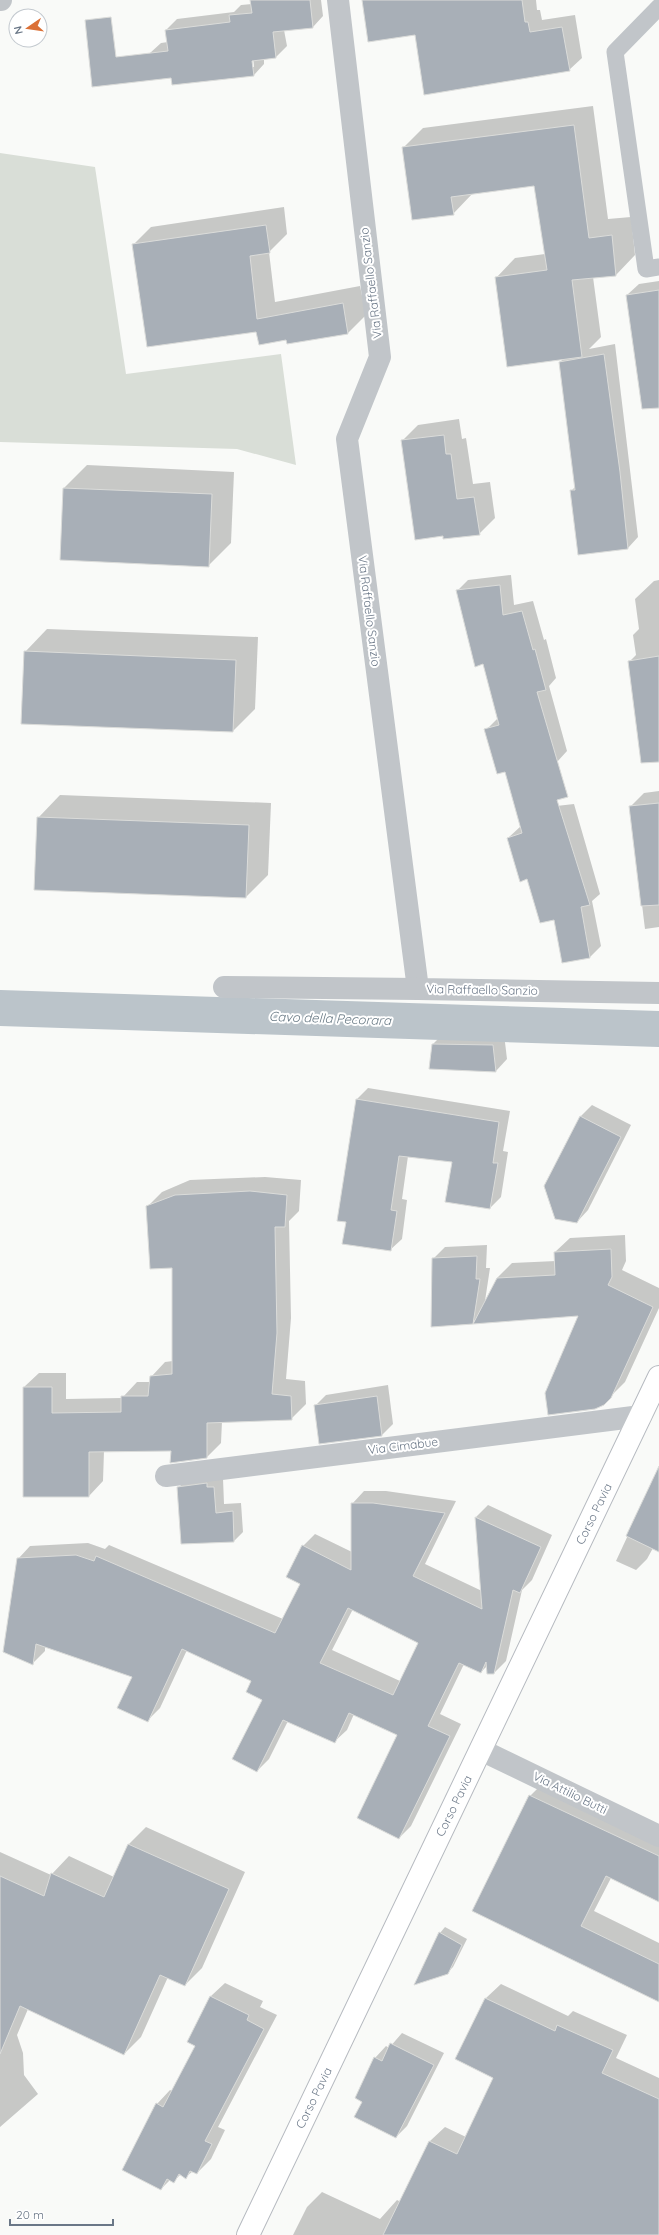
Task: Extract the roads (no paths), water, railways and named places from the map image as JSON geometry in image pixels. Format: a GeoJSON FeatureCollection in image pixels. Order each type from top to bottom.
{"type":"FeatureCollection","features":[{"type":"Feature","properties":{"kind":"street","name":"Via Raffaello Sanzio"},"geometry":{"type":"LineString","coordinates":[[338,0],[380,357],[347,439],[418,989],[659,993]]}},
{"type":"Feature","properties":{"kind":"street"},"geometry":{"type":"LineString","coordinates":[[224,987],[418,989]]}},
{"type":"Feature","properties":{"kind":"street","name":"Corso Pavia"},"geometry":{"type":"LineString","coordinates":[[248,2235],[659,1377]]}},
{"type":"Feature","properties":{"kind":"street","name":"Via Cimabue"},"geometry":{"type":"LineString","coordinates":[[166,1476],[641,1416]]}},
{"type":"Feature","properties":{"kind":"street","name":"Via Attilio Butti"},"geometry":{"type":"LineString","coordinates":[[481,1750],[659,1836]]}},
{"type":"Feature","properties":{"kind":"lane"},"geometry":{"type":"LineString","coordinates":[[659,7],[615,52],[646,269],[659,267]]}},
{"type":"Feature","properties":{"kind":"waterway","name":"Cavo della Pecorara"},"geometry":{"type":"LineString","coordinates":[[0,1008],[659,1029]]}}]}
